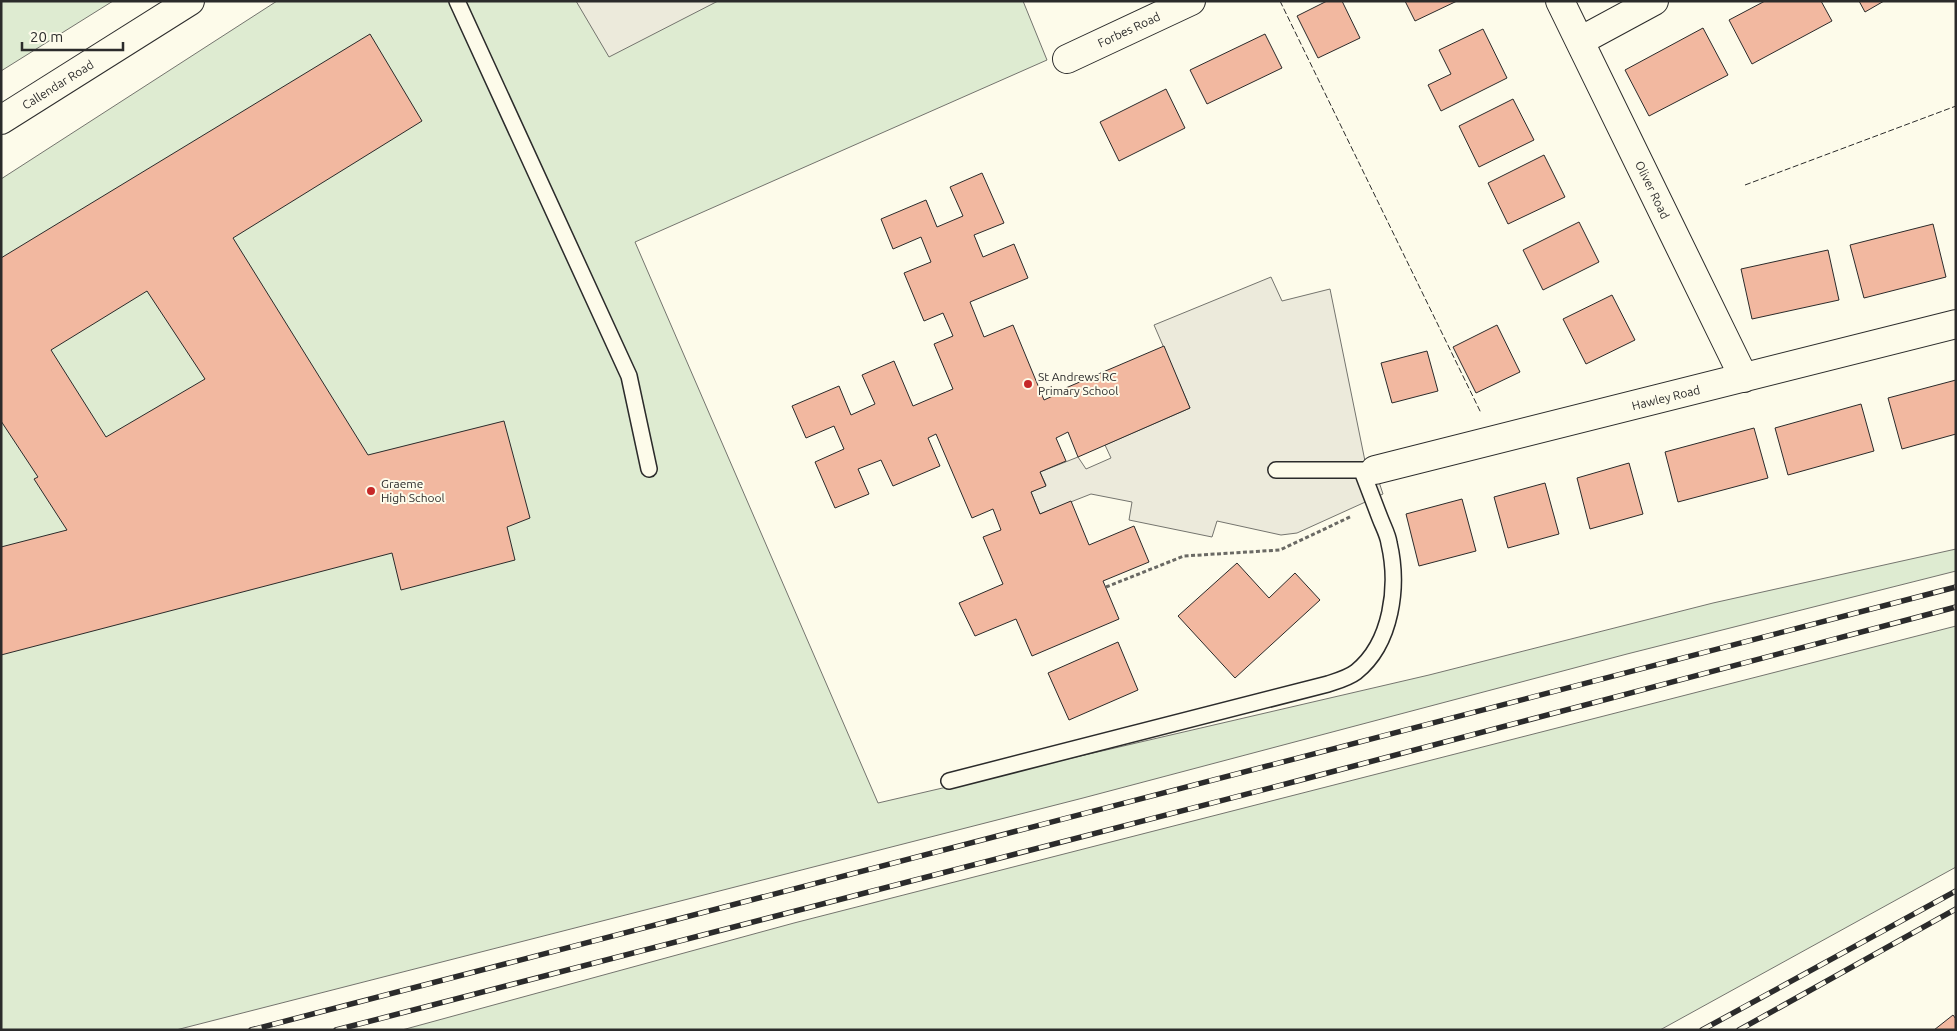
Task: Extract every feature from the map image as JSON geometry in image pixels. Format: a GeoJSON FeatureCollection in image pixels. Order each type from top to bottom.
{"type":"FeatureCollection","features":[{"type":"Feature","properties":{"kind":"street","name":"Callendar Road"},"geometry":{"type":"LineString","coordinates":[[1,120],[190,1]]}},
{"type":"Feature","properties":{"kind":"street","name":"Forbes Road"},"geometry":{"type":"LineString","coordinates":[[1067,59],[1191,1]]}},
{"type":"Feature","properties":{"kind":"street","name":"Oliver Road"},"geometry":{"type":"LineString","coordinates":[[1560,1],[1744,378]]}},
{"type":"Feature","properties":{"kind":"street"},"geometry":{"type":"LineString","coordinates":[[1580,41],[1654,1]]}},
{"type":"Feature","properties":{"kind":"street","name":"Hawley Road"},"geometry":{"type":"LineString","coordinates":[[1369,471],[1956,324]]}},
{"type":"Feature","properties":{"kind":"lane"},"geometry":{"type":"LineString","coordinates":[[457,1],[628,376],[649,469]]}},
{"type":"Feature","properties":{"kind":"lane"},"geometry":{"type":"LineString","coordinates":[[949,781],[1342,680],[1355,673],[1368,661],[1380,643],[1392,600],[1394,577],[1389,542],[1375,505],[1369,471],[1276,470]]}},
{"type":"Feature","properties":{"kind":"path"},"geometry":{"type":"LineString","coordinates":[[1106,587],[1184,556],[1280,550],[1375,505]]}},
{"type":"Feature","properties":{"kind":"green space"},"geometry":{"type":"Polygon","coordinates":[[[1,1],[113,1],[1,71],[1,1]]]}},
{"type":"Feature","properties":{"kind":"green space","name":"Graeme High School"},"geometry":{"type":"Polygon","coordinates":[[[277,1],[1023,1],[1047,60],[635,242],[878,803],[1429,675],[1713,603],[1956,549],[1956,571],[1627,654],[1083,798],[176,1030],[1,1030],[1,179],[277,1]]]}},
{"type":"Feature","properties":{"kind":"green space"},"geometry":{"type":"Polygon","coordinates":[[[1956,626],[1956,867],[1660,1030],[402,1030],[794,923],[1956,626]]]}},
{"type":"Feature","properties":{"kind":"shaded area"},"geometry":{"type":"Polygon","coordinates":[[[576,1],[718,1],[609,57],[576,1]]]}},
{"type":"Feature","properties":{"kind":"shaded area"},"geometry":{"type":"Polygon","coordinates":[[[1271,277],[1282,301],[1330,289],[1365,461],[1375,470],[1383,494],[1297,533],[1281,535],[1217,521],[1212,537],[1129,520],[1132,502],[1091,494],[1040,514],[1031,492],[1046,485],[1040,472],[1078,457],[1086,469],[1111,458],[1105,445],[1190,408],[1154,325],[1271,277]]]}},
{"type":"Feature","properties":{"kind":"building"},"geometry":{"type":"Polygon","coordinates":[[[1327,1],[1342,1],[1360,38],[1318,58],[1297,16],[1327,1]]]}},
{"type":"Feature","properties":{"kind":"building"},"geometry":{"type":"Polygon","coordinates":[[[1405,1],[1457,1],[1415,21],[1405,1]]]}},
{"type":"Feature","properties":{"kind":"building"},"geometry":{"type":"Polygon","coordinates":[[[1765,1],[1821,1],[1832,21],[1752,64],[1729,20],[1765,1]]]}},
{"type":"Feature","properties":{"kind":"building"},"geometry":{"type":"Polygon","coordinates":[[[1859,1],[1884,1],[1865,12],[1859,1]]]}},
{"type":"Feature","properties":{"kind":"building"},"geometry":{"type":"Polygon","coordinates":[[[1703,28],[1728,75],[1649,116],[1625,70],[1703,28]]]}},
{"type":"Feature","properties":{"kind":"building"},"geometry":{"type":"Polygon","coordinates":[[[1483,29],[1507,78],[1441,111],[1428,85],[1451,74],[1439,50],[1483,29]]]}},
{"type":"Feature","properties":{"kind":"building"},"geometry":{"type":"Polygon","coordinates":[[[370,34],[422,121],[233,238],[368,455],[504,421],[530,518],[507,527],[515,560],[401,590],[392,553],[1,655],[1,547],[67,530],[34,479],[38,477],[1,421],[1,258],[370,34]],[[147,291],[51,350],[106,437],[205,379],[147,291]]]}},
{"type":"Feature","properties":{"kind":"building"},"geometry":{"type":"Polygon","coordinates":[[[1265,34],[1282,68],[1207,104],[1190,70],[1265,34]]]}},
{"type":"Feature","properties":{"kind":"building"},"geometry":{"type":"Polygon","coordinates":[[[1166,89],[1185,128],[1119,161],[1100,122],[1166,89]]]}},
{"type":"Feature","properties":{"kind":"building"},"geometry":{"type":"Polygon","coordinates":[[[1513,99],[1534,140],[1479,167],[1459,126],[1513,99]]]}},
{"type":"Feature","properties":{"kind":"building"},"geometry":{"type":"Polygon","coordinates":[[[1544,155],[1565,197],[1508,224],[1488,183],[1544,155]]]}},
{"type":"Feature","properties":{"kind":"building","name":"St Andrews RC Primary School"},"geometry":{"type":"Polygon","coordinates":[[[982,173],[1004,223],[974,235],[983,257],[1014,244],[1028,278],[970,302],[984,337],[1013,325],[1044,400],[1055,395],[1054,393],[1164,346],[1190,408],[1078,457],[1068,432],[1056,438],[1066,461],[1040,472],[1046,486],[1031,492],[1040,514],[1071,501],[1089,545],[1134,526],[1149,562],[1103,581],[1119,619],[1032,656],[1016,619],[975,636],[959,603],[1003,584],[983,537],[1001,530],[993,509],[972,518],[936,434],[928,438],[940,466],[893,486],[881,460],[858,469],[869,494],[835,508],[815,462],[844,449],[834,426],[806,438],[792,406],[839,386],[851,415],[875,404],[862,375],[894,361],[913,406],[953,389],[934,344],[953,336],[943,313],[924,321],[904,273],[931,262],[921,237],[893,249],[881,219],[926,200],[937,227],[963,216],[950,187],[982,173]]]}},
{"type":"Feature","properties":{"kind":"building"},"geometry":{"type":"Polygon","coordinates":[[[1579,222],[1599,262],[1543,290],[1523,250],[1579,222]]]}},
{"type":"Feature","properties":{"kind":"building"},"geometry":{"type":"Polygon","coordinates":[[[1933,224],[1946,277],[1864,298],[1850,245],[1933,224]]]}},
{"type":"Feature","properties":{"kind":"building"},"geometry":{"type":"Polygon","coordinates":[[[1828,250],[1839,300],[1752,319],[1741,269],[1828,250]]]}},
{"type":"Feature","properties":{"kind":"building"},"geometry":{"type":"Polygon","coordinates":[[[1612,295],[1635,340],[1586,364],[1563,319],[1612,295]]]}},
{"type":"Feature","properties":{"kind":"building"},"geometry":{"type":"Polygon","coordinates":[[[1497,325],[1520,372],[1476,393],[1453,347],[1497,325]]]}},
{"type":"Feature","properties":{"kind":"building"},"geometry":{"type":"Polygon","coordinates":[[[1427,351],[1438,391],[1392,403],[1381,363],[1427,351]]]}},
{"type":"Feature","properties":{"kind":"building"},"geometry":{"type":"Polygon","coordinates":[[[1956,380],[1956,434],[1902,449],[1888,398],[1956,380]]]}},
{"type":"Feature","properties":{"kind":"building"},"geometry":{"type":"Polygon","coordinates":[[[1861,404],[1874,451],[1788,475],[1775,428],[1861,404]]]}},
{"type":"Feature","properties":{"kind":"building"},"geometry":{"type":"Polygon","coordinates":[[[1754,428],[1768,478],[1678,502],[1665,452],[1754,428]]]}},
{"type":"Feature","properties":{"kind":"building"},"geometry":{"type":"Polygon","coordinates":[[[1629,463],[1643,514],[1590,529],[1577,478],[1629,463]]]}},
{"type":"Feature","properties":{"kind":"building"},"geometry":{"type":"Polygon","coordinates":[[[1545,483],[1559,534],[1508,548],[1494,497],[1545,483]]]}},
{"type":"Feature","properties":{"kind":"building"},"geometry":{"type":"Polygon","coordinates":[[[1462,499],[1476,551],[1419,566],[1406,514],[1462,499]]]}},
{"type":"Feature","properties":{"kind":"building"},"geometry":{"type":"Polygon","coordinates":[[[1237,563],[1269,598],[1295,573],[1320,600],[1235,678],[1178,616],[1237,563]]]}},
{"type":"Feature","properties":{"kind":"building"},"geometry":{"type":"Polygon","coordinates":[[[1118,642],[1138,690],[1069,720],[1048,673],[1118,642]]]}},
{"type":"Feature","properties":{"kind":"building"},"geometry":{"type":"Polygon","coordinates":[[[1953,1015],[1956,1019],[1956,1030],[1934,1030],[1953,1015]]]}},
{"type":"Feature","properties":{"kind":"railway"},"geometry":{"type":"LineString","coordinates":[[251,1030],[1956,587]]}},
{"type":"Feature","properties":{"kind":"railway"},"geometry":{"type":"LineString","coordinates":[[336,1030],[1297,781],[1956,607]]}},
{"type":"Feature","properties":{"kind":"railway"},"geometry":{"type":"LineString","coordinates":[[1702,1030],[1956,891]]}},
{"type":"Feature","properties":{"kind":"railway"},"geometry":{"type":"LineString","coordinates":[[1739,1030],[1956,909]]}},
{"type":"Feature","properties":{"kind":"fence"},"geometry":{"type":"LineString","coordinates":[[1280,1],[1481,413]]}},
{"type":"Feature","properties":{"kind":"fence"},"geometry":{"type":"LineString","coordinates":[[1745,185],[1956,106]]}},
{"type":"Feature","properties":{"kind":"place","name":"St Andrews RC Primary School"},"geometry":{"type":"Point","coordinates":[1028,384]}},
{"type":"Feature","properties":{"kind":"place","name":"Graeme High School"},"geometry":{"type":"Point","coordinates":[371,491]}}]}
